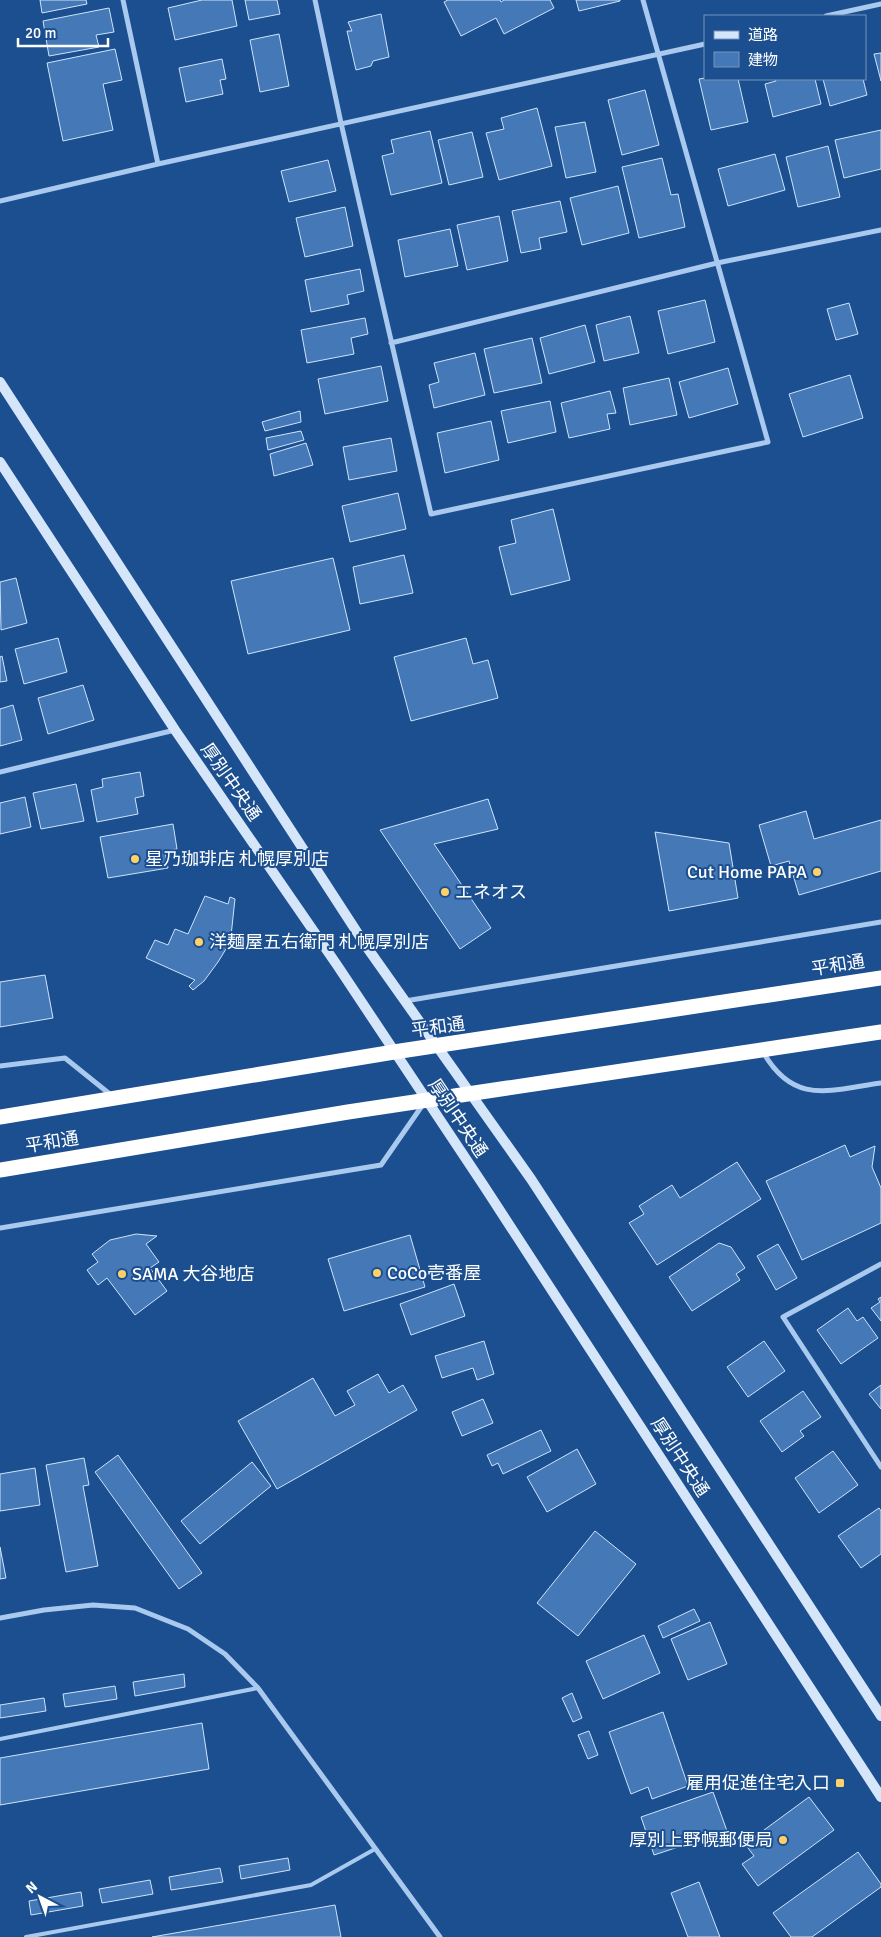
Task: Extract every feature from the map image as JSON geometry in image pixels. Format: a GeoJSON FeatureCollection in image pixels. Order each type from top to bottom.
{"type":"FeatureCollection","features":[{"type":"Feature","properties":{"kind":"highway","name":"平和通"},"geometry":{"type":"LineString","coordinates":[[0,1117],[394,1052],[881,978]]}},
{"type":"Feature","properties":{"kind":"highway","name":"平和通"},"geometry":{"type":"LineString","coordinates":[[0,1170],[426,1100],[881,1032]]}},
{"type":"Feature","properties":{"kind":"main road","name":"厚別中央通"},"geometry":{"type":"LineString","coordinates":[[0,382],[366,946],[531,1179],[881,1716]]}},
{"type":"Feature","properties":{"kind":"main road","name":"厚別中央通"},"geometry":{"type":"LineString","coordinates":[[0,462],[175,730],[337,965],[492,1198],[881,1797]]}},
{"type":"Feature","properties":{"kind":"street"},"geometry":{"type":"LineString","coordinates":[[123,0],[158,164]]}},
{"type":"Feature","properties":{"kind":"street"},"geometry":{"type":"LineString","coordinates":[[315,0],[341,123],[431,514],[768,442],[659,54],[642,0]]}},
{"type":"Feature","properties":{"kind":"street"},"geometry":{"type":"LineString","coordinates":[[831,15],[881,4]]}},
{"type":"Feature","properties":{"kind":"street"},"geometry":{"type":"LineString","coordinates":[[0,201],[341,123],[704,44]]}},
{"type":"Feature","properties":{"kind":"street"},"geometry":{"type":"LineString","coordinates":[[391,343],[717,263],[881,230]]}},
{"type":"Feature","properties":{"kind":"street"},"geometry":{"type":"LineString","coordinates":[[0,772],[175,730]]}},
{"type":"Feature","properties":{"kind":"street"},"geometry":{"type":"LineString","coordinates":[[404,1001],[881,922]]}},
{"type":"Feature","properties":{"kind":"street"},"geometry":{"type":"LineString","coordinates":[[762,1051],[780,1075],[803,1089],[815,1092],[881,1083]]}},
{"type":"Feature","properties":{"kind":"street"},"geometry":{"type":"LineString","coordinates":[[0,1066],[65,1058],[115,1098]]}},
{"type":"Feature","properties":{"kind":"street"},"geometry":{"type":"LineString","coordinates":[[0,1228],[381,1166],[426,1100]]}},
{"type":"Feature","properties":{"kind":"street"},"geometry":{"type":"LineString","coordinates":[[881,1264],[783,1317],[881,1467]]}},
{"type":"Feature","properties":{"kind":"street"},"geometry":{"type":"LineString","coordinates":[[0,1618],[44,1610],[93,1606],[135,1608],[188,1629],[225,1654],[258,1688],[440,1937]]}},
{"type":"Feature","properties":{"kind":"lane"},"geometry":{"type":"LineString","coordinates":[[0,1739],[258,1688]]}},
{"type":"Feature","properties":{"kind":"lane"},"geometry":{"type":"LineString","coordinates":[[26,1937],[311,1885],[375,1849]]}},
{"type":"Feature","properties":{"kind":"building"},"geometry":{"type":"Polygon","coordinates":[[[40,0],[86,0],[87,4],[42,13],[40,0]]]}},
{"type":"Feature","properties":{"kind":"building"},"geometry":{"type":"Polygon","coordinates":[[[202,0],[232,0],[237,26],[175,40],[168,8],[202,0]]]}},
{"type":"Feature","properties":{"kind":"building"},"geometry":{"type":"Polygon","coordinates":[[[245,0],[277,0],[280,14],[249,20],[245,0]]]}},
{"type":"Feature","properties":{"kind":"building"},"geometry":{"type":"Polygon","coordinates":[[[448,0],[500,0],[501,2],[504,0],[550,0],[554,8],[504,34],[496,18],[461,36],[444,2],[448,0]]]}},
{"type":"Feature","properties":{"kind":"building"},"geometry":{"type":"Polygon","coordinates":[[[576,0],[620,0],[620,1],[579,11],[576,0]]]}},
{"type":"Feature","properties":{"kind":"building"},"geometry":{"type":"Polygon","coordinates":[[[109,8],[114,32],[96,35],[99,47],[49,56],[43,21],[109,8]]]}},
{"type":"Feature","properties":{"kind":"building"},"geometry":{"type":"Polygon","coordinates":[[[381,14],[389,57],[373,61],[371,66],[356,70],[347,31],[352,31],[348,22],[381,14]]]}},
{"type":"Feature","properties":{"kind":"building"},"geometry":{"type":"Polygon","coordinates":[[[279,34],[289,86],[260,92],[250,40],[279,34]]]}},
{"type":"Feature","properties":{"kind":"building"},"geometry":{"type":"Polygon","coordinates":[[[115,49],[122,80],[103,84],[113,130],[63,141],[47,63],[115,49]]]}},
{"type":"Feature","properties":{"kind":"building"},"geometry":{"type":"Polygon","coordinates":[[[881,53],[881,81],[874,54],[881,53]]]}},
{"type":"Feature","properties":{"kind":"building"},"geometry":{"type":"Polygon","coordinates":[[[222,59],[226,79],[220,80],[223,94],[186,102],[179,68],[222,59]]]}},
{"type":"Feature","properties":{"kind":"building"},"geometry":{"type":"Polygon","coordinates":[[[699,79],[738,80],[748,122],[711,130],[699,79]]]}},
{"type":"Feature","properties":{"kind":"building"},"geometry":{"type":"Polygon","coordinates":[[[815,80],[821,104],[773,117],[765,84],[776,81],[815,80]]]}},
{"type":"Feature","properties":{"kind":"building"},"geometry":{"type":"Polygon","coordinates":[[[823,80],[863,80],[867,95],[830,106],[823,80]]]}},
{"type":"Feature","properties":{"kind":"building"},"geometry":{"type":"Polygon","coordinates":[[[645,90],[659,145],[622,155],[608,100],[645,90]]]}},
{"type":"Feature","properties":{"kind":"building"},"geometry":{"type":"Polygon","coordinates":[[[537,108],[552,166],[499,180],[486,133],[504,129],[501,118],[537,108]]]}},
{"type":"Feature","properties":{"kind":"building"},"geometry":{"type":"Polygon","coordinates":[[[585,122],[596,172],[566,178],[555,127],[585,122]]]}},
{"type":"Feature","properties":{"kind":"building"},"geometry":{"type":"Polygon","coordinates":[[[881,130],[881,169],[844,178],[835,140],[881,130]]]}},
{"type":"Feature","properties":{"kind":"building"},"geometry":{"type":"Polygon","coordinates":[[[430,131],[442,183],[391,195],[382,156],[394,153],[391,140],[430,131]]]}},
{"type":"Feature","properties":{"kind":"building"},"geometry":{"type":"Polygon","coordinates":[[[472,132],[483,177],[449,185],[438,140],[472,132]]]}},
{"type":"Feature","properties":{"kind":"building"},"geometry":{"type":"Polygon","coordinates":[[[828,146],[840,197],[798,207],[786,157],[828,146]]]}},
{"type":"Feature","properties":{"kind":"building"},"geometry":{"type":"Polygon","coordinates":[[[775,154],[785,190],[728,206],[718,169],[775,154]]]}},
{"type":"Feature","properties":{"kind":"building"},"geometry":{"type":"Polygon","coordinates":[[[662,158],[671,195],[678,194],[685,227],[639,238],[622,167],[662,158]]]}},
{"type":"Feature","properties":{"kind":"building"},"geometry":{"type":"Polygon","coordinates":[[[328,160],[336,191],[289,202],[281,171],[328,160]]]}},
{"type":"Feature","properties":{"kind":"building"},"geometry":{"type":"Polygon","coordinates":[[[618,186],[629,233],[582,245],[570,198],[618,186]]]}},
{"type":"Feature","properties":{"kind":"building"},"geometry":{"type":"Polygon","coordinates":[[[560,201],[567,232],[539,238],[541,249],[521,253],[512,211],[560,201]]]}},
{"type":"Feature","properties":{"kind":"building"},"geometry":{"type":"Polygon","coordinates":[[[345,207],[353,246],[305,257],[296,218],[345,207]]]}},
{"type":"Feature","properties":{"kind":"building"},"geometry":{"type":"Polygon","coordinates":[[[499,216],[508,261],[467,270],[457,225],[499,216]]]}},
{"type":"Feature","properties":{"kind":"building"},"geometry":{"type":"Polygon","coordinates":[[[450,229],[458,266],[405,277],[398,240],[450,229]]]}},
{"type":"Feature","properties":{"kind":"building"},"geometry":{"type":"Polygon","coordinates":[[[360,269],[364,291],[347,295],[349,304],[311,312],[305,280],[360,269]]]}},
{"type":"Feature","properties":{"kind":"building"},"geometry":{"type":"Polygon","coordinates":[[[705,300],[715,342],[668,354],[658,311],[705,300]]]}},
{"type":"Feature","properties":{"kind":"building"},"geometry":{"type":"Polygon","coordinates":[[[849,303],[858,334],[836,340],[827,309],[849,303]]]}},
{"type":"Feature","properties":{"kind":"building"},"geometry":{"type":"Polygon","coordinates":[[[630,316],[639,353],[604,361],[596,325],[630,316]]]}},
{"type":"Feature","properties":{"kind":"building"},"geometry":{"type":"Polygon","coordinates":[[[365,318],[368,334],[351,338],[354,354],[307,363],[301,330],[365,318]]]}},
{"type":"Feature","properties":{"kind":"building"},"geometry":{"type":"Polygon","coordinates":[[[585,325],[595,362],[549,374],[540,338],[585,325]]]}},
{"type":"Feature","properties":{"kind":"building"},"geometry":{"type":"Polygon","coordinates":[[[532,338],[542,383],[494,393],[484,349],[532,338]]]}},
{"type":"Feature","properties":{"kind":"building"},"geometry":{"type":"Polygon","coordinates":[[[475,353],[485,395],[434,408],[429,385],[439,382],[434,363],[475,353]]]}},
{"type":"Feature","properties":{"kind":"building"},"geometry":{"type":"Polygon","coordinates":[[[381,366],[388,401],[325,414],[318,379],[381,366]]]}},
{"type":"Feature","properties":{"kind":"building"},"geometry":{"type":"Polygon","coordinates":[[[728,368],[738,404],[689,418],[679,382],[728,368]]]}},
{"type":"Feature","properties":{"kind":"building"},"geometry":{"type":"Polygon","coordinates":[[[850,375],[863,418],[803,437],[789,394],[850,375]]]}},
{"type":"Feature","properties":{"kind":"building"},"geometry":{"type":"Polygon","coordinates":[[[669,378],[677,415],[630,425],[623,388],[669,378]]]}},
{"type":"Feature","properties":{"kind":"building"},"geometry":{"type":"Polygon","coordinates":[[[610,391],[616,413],[607,414],[610,429],[569,438],[561,403],[610,391]]]}},
{"type":"Feature","properties":{"kind":"building"},"geometry":{"type":"Polygon","coordinates":[[[550,401],[556,432],[508,443],[501,411],[550,401]]]}},
{"type":"Feature","properties":{"kind":"building"},"geometry":{"type":"Polygon","coordinates":[[[300,411],[301,422],[265,431],[262,422],[300,411]]]}},
{"type":"Feature","properties":{"kind":"building"},"geometry":{"type":"Polygon","coordinates":[[[491,421],[499,460],[445,473],[437,433],[491,421]]]}},
{"type":"Feature","properties":{"kind":"building"},"geometry":{"type":"Polygon","coordinates":[[[301,431],[304,440],[268,450],[266,438],[301,431]]]}},
{"type":"Feature","properties":{"kind":"building"},"geometry":{"type":"Polygon","coordinates":[[[391,438],[397,471],[349,480],[343,447],[391,438]]]}},
{"type":"Feature","properties":{"kind":"building"},"geometry":{"type":"Polygon","coordinates":[[[306,443],[313,465],[274,476],[270,454],[306,443]]]}},
{"type":"Feature","properties":{"kind":"building"},"geometry":{"type":"Polygon","coordinates":[[[398,493],[406,529],[350,542],[342,506],[398,493]]]}},
{"type":"Feature","properties":{"kind":"building"},"geometry":{"type":"Polygon","coordinates":[[[553,509],[570,580],[511,595],[499,547],[516,543],[511,520],[553,509]]]}},
{"type":"Feature","properties":{"kind":"building"},"geometry":{"type":"Polygon","coordinates":[[[404,555],[413,593],[360,604],[353,567],[404,555]]]}},
{"type":"Feature","properties":{"kind":"building"},"geometry":{"type":"Polygon","coordinates":[[[333,558],[350,630],[248,654],[231,581],[333,558]]]}},
{"type":"Feature","properties":{"kind":"building"},"geometry":{"type":"Polygon","coordinates":[[[16,578],[27,623],[1,630],[0,582],[16,578]]]}},
{"type":"Feature","properties":{"kind":"building"},"geometry":{"type":"Polygon","coordinates":[[[58,638],[67,672],[24,684],[15,649],[58,638]]]}},
{"type":"Feature","properties":{"kind":"building"},"geometry":{"type":"Polygon","coordinates":[[[466,638],[473,664],[488,660],[498,698],[411,721],[394,657],[466,638]]]}},
{"type":"Feature","properties":{"kind":"building"},"geometry":{"type":"Polygon","coordinates":[[[2,656],[7,681],[0,682],[0,657],[2,656]]]}},
{"type":"Feature","properties":{"kind":"building"},"geometry":{"type":"Polygon","coordinates":[[[83,685],[94,720],[48,734],[38,698],[83,685]]]}},
{"type":"Feature","properties":{"kind":"building"},"geometry":{"type":"Polygon","coordinates":[[[13,705],[22,740],[0,746],[0,709],[13,705]]]}},
{"type":"Feature","properties":{"kind":"building"},"geometry":{"type":"Polygon","coordinates":[[[140,772],[144,796],[135,798],[138,814],[97,822],[91,790],[103,787],[102,779],[140,772]]]}},
{"type":"Feature","properties":{"kind":"building"},"geometry":{"type":"Polygon","coordinates":[[[76,784],[84,821],[41,829],[33,793],[76,784]]]}},
{"type":"Feature","properties":{"kind":"building"},"geometry":{"type":"Polygon","coordinates":[[[25,797],[31,827],[0,834],[0,803],[25,797]]]}},
{"type":"Feature","properties":{"kind":"building"},"geometry":{"type":"Polygon","coordinates":[[[488,799],[498,829],[434,844],[491,928],[460,949],[380,830],[488,799]]]}},
{"type":"Feature","properties":{"kind":"building"},"geometry":{"type":"Polygon","coordinates":[[[806,811],[814,839],[881,820],[881,871],[799,895],[789,861],[771,866],[759,825],[806,811]]]}},
{"type":"Feature","properties":{"kind":"building","name":"星乃珈琲店 札幌厚別店"},"geometry":{"type":"Polygon","coordinates":[[[173,824],[177,849],[165,851],[168,868],[108,878],[100,837],[173,824]]]}},
{"type":"Feature","properties":{"kind":"building"},"geometry":{"type":"Polygon","coordinates":[[[655,832],[729,843],[738,898],[669,911],[655,832]]]}},
{"type":"Feature","properties":{"kind":"building","name":"洋麺屋五右衛門 札幌厚別店"},"geometry":{"type":"Polygon","coordinates":[[[205,896],[228,904],[230,897],[235,899],[231,936],[218,962],[204,981],[193,990],[189,986],[195,980],[146,958],[155,940],[168,945],[175,929],[188,934],[205,896]]]}},
{"type":"Feature","properties":{"kind":"building"},"geometry":{"type":"Polygon","coordinates":[[[45,975],[53,1018],[0,1027],[0,982],[45,975]]]}},
{"type":"Feature","properties":{"kind":"building"},"geometry":{"type":"Polygon","coordinates":[[[845,1145],[850,1157],[875,1146],[872,1167],[881,1188],[881,1223],[802,1260],[766,1181],[845,1145]]]}},
{"type":"Feature","properties":{"kind":"building"},"geometry":{"type":"Polygon","coordinates":[[[737,1162],[761,1199],[657,1265],[629,1223],[644,1214],[639,1206],[672,1185],[680,1198],[737,1162]]]}},
{"type":"Feature","properties":{"kind":"building","name":"SAMA 大谷地店"},"geometry":{"type":"Polygon","coordinates":[[[136,1234],[157,1236],[146,1244],[159,1262],[150,1268],[167,1291],[135,1315],[107,1278],[98,1285],[87,1270],[98,1262],[92,1254],[110,1240],[136,1234]]]}},
{"type":"Feature","properties":{"kind":"building","name":"CoCo壱番屋"},"geometry":{"type":"Polygon","coordinates":[[[410,1235],[425,1287],[344,1311],[328,1259],[410,1235]]]}},
{"type":"Feature","properties":{"kind":"building"},"geometry":{"type":"Polygon","coordinates":[[[719,1243],[731,1247],[745,1268],[736,1274],[740,1280],[692,1311],[669,1277],[719,1243]]]}},
{"type":"Feature","properties":{"kind":"building"},"geometry":{"type":"Polygon","coordinates":[[[778,1244],[797,1278],[776,1290],[757,1256],[778,1244]]]}},
{"type":"Feature","properties":{"kind":"building"},"geometry":{"type":"Polygon","coordinates":[[[454,1284],[465,1316],[411,1335],[400,1304],[454,1284]]]}},
{"type":"Feature","properties":{"kind":"building"},"geometry":{"type":"Polygon","coordinates":[[[881,1297],[881,1321],[871,1308],[880,1302],[878,1299],[881,1297]]]}},
{"type":"Feature","properties":{"kind":"building"},"geometry":{"type":"Polygon","coordinates":[[[848,1308],[857,1321],[863,1317],[878,1338],[841,1364],[817,1330],[848,1308]]]}},
{"type":"Feature","properties":{"kind":"building"},"geometry":{"type":"Polygon","coordinates":[[[484,1341],[494,1374],[477,1380],[473,1368],[442,1378],[435,1356],[484,1341]]]}},
{"type":"Feature","properties":{"kind":"building"},"geometry":{"type":"Polygon","coordinates":[[[764,1341],[785,1371],[748,1397],[727,1367],[764,1341]]]}},
{"type":"Feature","properties":{"kind":"building"},"geometry":{"type":"Polygon","coordinates":[[[378,1374],[389,1393],[403,1385],[417,1410],[277,1489],[238,1421],[313,1378],[335,1416],[355,1405],[347,1391],[378,1374]]]}},
{"type":"Feature","properties":{"kind":"building"},"geometry":{"type":"Polygon","coordinates":[[[881,1385],[881,1409],[869,1394],[881,1385]]]}},
{"type":"Feature","properties":{"kind":"building"},"geometry":{"type":"Polygon","coordinates":[[[803,1391],[821,1417],[800,1431],[804,1436],[782,1452],[760,1421],[803,1391]]]}},
{"type":"Feature","properties":{"kind":"building"},"geometry":{"type":"Polygon","coordinates":[[[483,1399],[493,1423],[462,1436],[452,1412],[483,1399]]]}},
{"type":"Feature","properties":{"kind":"building"},"geometry":{"type":"Polygon","coordinates":[[[541,1430],[551,1451],[503,1474],[498,1463],[492,1466],[487,1455],[541,1430]]]}},
{"type":"Feature","properties":{"kind":"building"},"geometry":{"type":"Polygon","coordinates":[[[577,1449],[596,1484],[547,1512],[527,1477],[577,1449]]]}},
{"type":"Feature","properties":{"kind":"building"},"geometry":{"type":"Polygon","coordinates":[[[833,1451],[858,1485],[819,1513],[795,1478],[833,1451]]]}},
{"type":"Feature","properties":{"kind":"building"},"geometry":{"type":"Polygon","coordinates":[[[118,1455],[202,1573],[179,1589],[95,1472],[118,1455]]]}},
{"type":"Feature","properties":{"kind":"building"},"geometry":{"type":"Polygon","coordinates":[[[84,1458],[89,1485],[83,1486],[98,1566],[66,1572],[46,1465],[84,1458]]]}},
{"type":"Feature","properties":{"kind":"building"},"geometry":{"type":"Polygon","coordinates":[[[252,1462],[271,1486],[200,1544],[181,1521],[252,1462]]]}},
{"type":"Feature","properties":{"kind":"building"},"geometry":{"type":"Polygon","coordinates":[[[35,1468],[40,1505],[0,1511],[0,1474],[35,1468]]]}},
{"type":"Feature","properties":{"kind":"building"},"geometry":{"type":"Polygon","coordinates":[[[879,1508],[881,1511],[881,1554],[861,1568],[838,1536],[879,1508]]]}},
{"type":"Feature","properties":{"kind":"building"},"geometry":{"type":"Polygon","coordinates":[[[595,1531],[636,1564],[578,1636],[537,1603],[595,1531]]]}},
{"type":"Feature","properties":{"kind":"building"},"geometry":{"type":"Polygon","coordinates":[[[0,1547],[6,1578],[0,1579],[0,1547]]]}},
{"type":"Feature","properties":{"kind":"building"},"geometry":{"type":"Polygon","coordinates":[[[694,1609],[700,1621],[663,1638],[658,1626],[694,1609]]]}},
{"type":"Feature","properties":{"kind":"building"},"geometry":{"type":"Polygon","coordinates":[[[710,1622],[727,1664],[688,1680],[671,1639],[710,1622]]]}},
{"type":"Feature","properties":{"kind":"building"},"geometry":{"type":"Polygon","coordinates":[[[644,1635],[660,1673],[603,1699],[586,1661],[644,1635]]]}},
{"type":"Feature","properties":{"kind":"building"},"geometry":{"type":"Polygon","coordinates":[[[184,1674],[185,1687],[135,1696],[133,1682],[184,1674]]]}},
{"type":"Feature","properties":{"kind":"building"},"geometry":{"type":"Polygon","coordinates":[[[115,1686],[117,1699],[65,1707],[63,1694],[115,1686]]]}},
{"type":"Feature","properties":{"kind":"building"},"geometry":{"type":"Polygon","coordinates":[[[572,1693],[582,1718],[573,1722],[562,1698],[572,1693]]]}},
{"type":"Feature","properties":{"kind":"building"},"geometry":{"type":"Polygon","coordinates":[[[44,1698],[46,1711],[0,1718],[0,1705],[44,1698]]]}},
{"type":"Feature","properties":{"kind":"building"},"geometry":{"type":"Polygon","coordinates":[[[663,1712],[688,1786],[652,1799],[648,1787],[631,1794],[609,1732],[663,1712]]]}},
{"type":"Feature","properties":{"kind":"building"},"geometry":{"type":"Polygon","coordinates":[[[202,1723],[209,1769],[0,1805],[0,1758],[202,1723]]]}},
{"type":"Feature","properties":{"kind":"building"},"geometry":{"type":"Polygon","coordinates":[[[589,1731],[598,1755],[588,1759],[578,1735],[589,1731]]]}},
{"type":"Feature","properties":{"kind":"building"},"geometry":{"type":"Polygon","coordinates":[[[713,1792],[727,1831],[654,1855],[641,1817],[713,1792]]]}},
{"type":"Feature","properties":{"kind":"building"},"geometry":{"type":"Polygon","coordinates":[[[809,1797],[834,1830],[758,1886],[742,1864],[754,1856],[745,1844],[809,1797]]]}},
{"type":"Feature","properties":{"kind":"building"},"geometry":{"type":"Polygon","coordinates":[[[858,1852],[881,1884],[881,1887],[812,1937],[791,1937],[773,1913],[858,1852]]]}},
{"type":"Feature","properties":{"kind":"building"},"geometry":{"type":"Polygon","coordinates":[[[288,1858],[290,1870],[241,1879],[239,1866],[288,1858]]]}},
{"type":"Feature","properties":{"kind":"building"},"geometry":{"type":"Polygon","coordinates":[[[220,1868],[223,1882],[171,1890],[169,1877],[220,1868]]]}},
{"type":"Feature","properties":{"kind":"building"},"geometry":{"type":"Polygon","coordinates":[[[150,1880],[153,1894],[102,1903],[99,1889],[150,1880]]]}},
{"type":"Feature","properties":{"kind":"building"},"geometry":{"type":"Polygon","coordinates":[[[699,1882],[720,1937],[688,1937],[671,1893],[699,1882]]]}},
{"type":"Feature","properties":{"kind":"building"},"geometry":{"type":"Polygon","coordinates":[[[81,1892],[83,1906],[31,1915],[29,1901],[81,1892]]]}},
{"type":"Feature","properties":{"kind":"building"},"geometry":{"type":"Polygon","coordinates":[[[335,1905],[341,1937],[152,1937],[335,1905]]]}},
{"type":"Feature","properties":{"kind":"place","name":"星乃珈琲店 札幌厚別店"},"geometry":{"type":"Point","coordinates":[135,859]}},
{"type":"Feature","properties":{"kind":"place","name":"Cut Home PAPA"},"geometry":{"type":"Point","coordinates":[817,872]}},
{"type":"Feature","properties":{"kind":"place","name":"エネオス"},"geometry":{"type":"Point","coordinates":[445,892]}},
{"type":"Feature","properties":{"kind":"place","name":"洋麺屋五右衛門 札幌厚別店"},"geometry":{"type":"Point","coordinates":[199,942]}},
{"type":"Feature","properties":{"kind":"place","name":"CoCo壱番屋"},"geometry":{"type":"Point","coordinates":[377,1273]}},
{"type":"Feature","properties":{"kind":"place","name":"SAMA 大谷地店"},"geometry":{"type":"Point","coordinates":[122,1274]}},
{"type":"Feature","properties":{"kind":"place","name":"雇用促進住宅入口"},"geometry":{"type":"Point","coordinates":[840,1783]}},
{"type":"Feature","properties":{"kind":"place","name":"厚別上野幌郵便局"},"geometry":{"type":"Point","coordinates":[783,1840]}}]}
